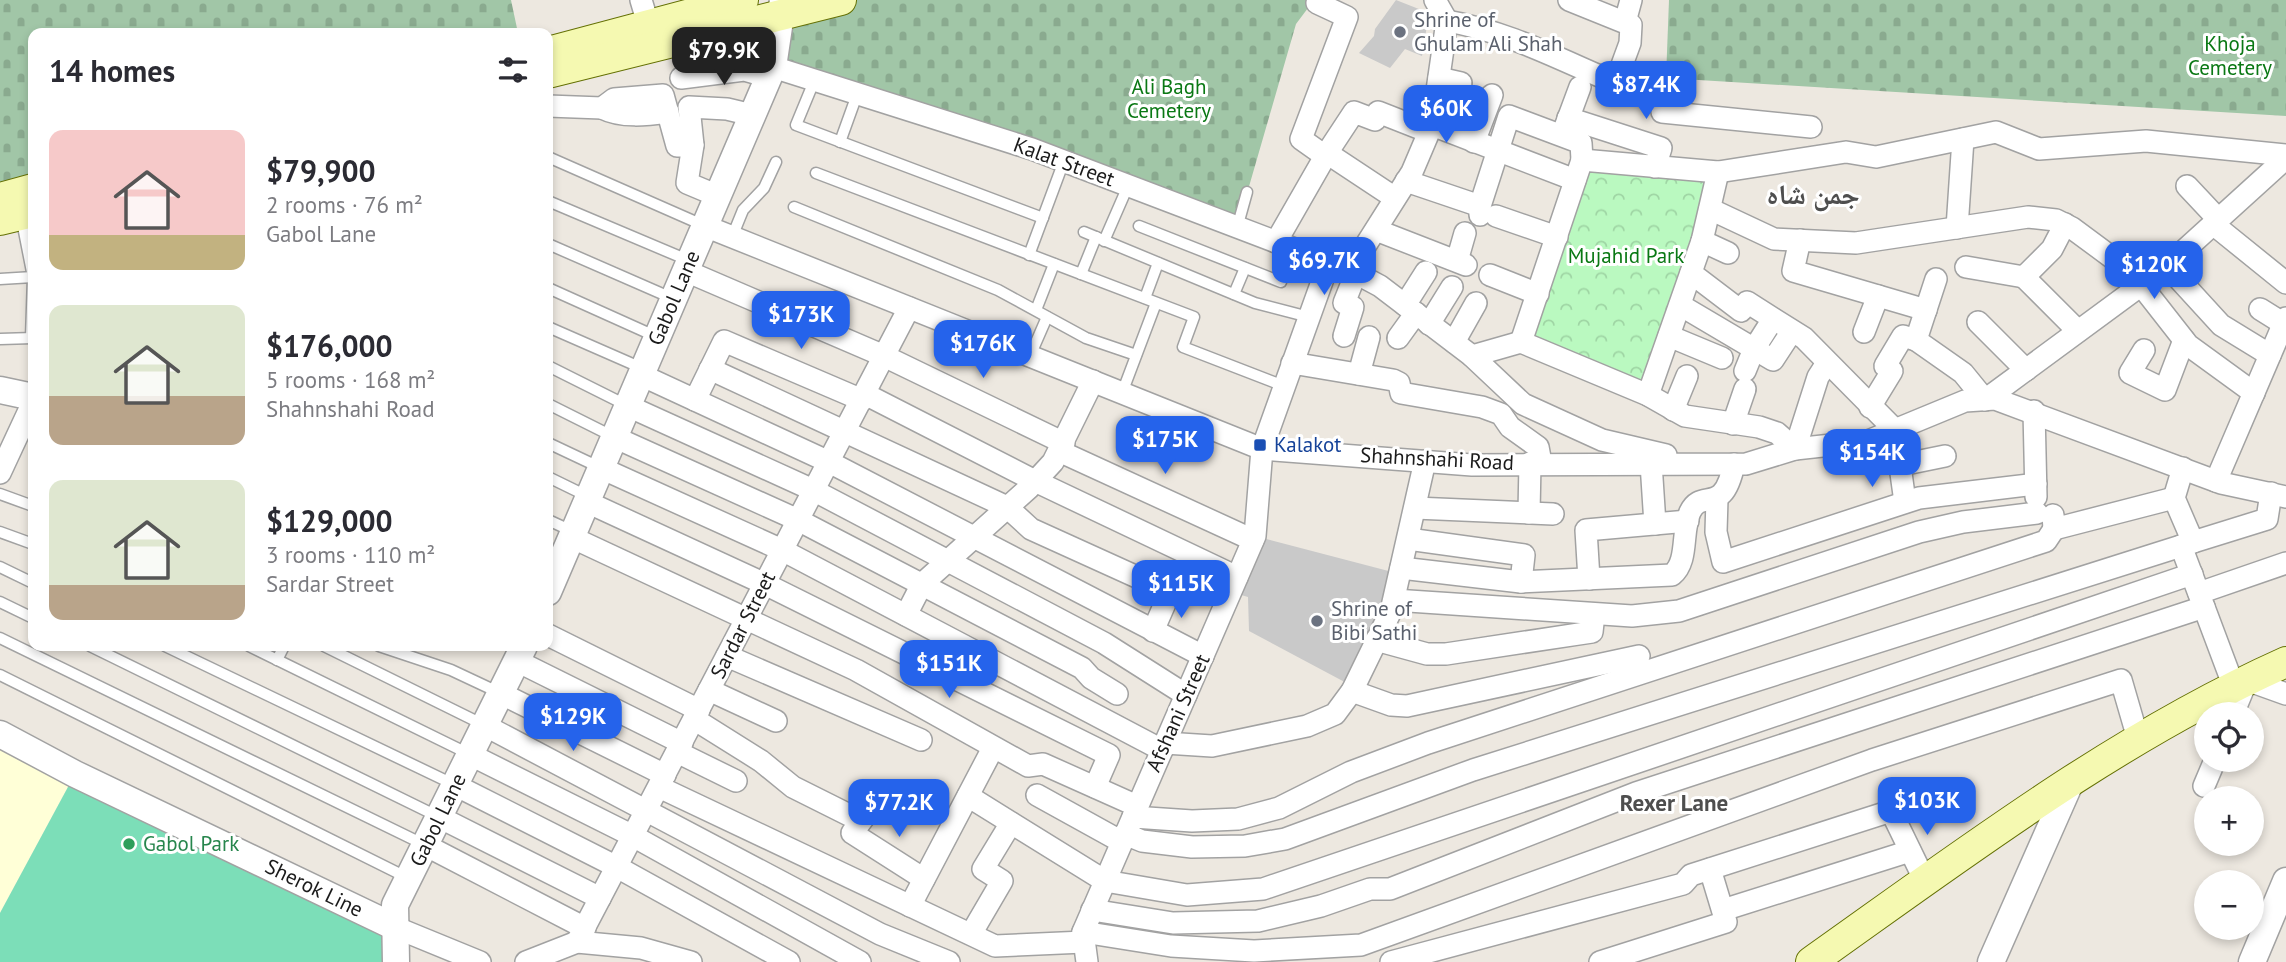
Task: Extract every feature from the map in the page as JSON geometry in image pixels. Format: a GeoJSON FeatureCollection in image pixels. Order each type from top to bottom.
{"type":"FeatureCollection","features":[{"type":"Feature","properties":{"kind":"main road"},"geometry":{"type":"LineString","coordinates":[[553,51],[744,0]]}},
{"type":"Feature","properties":{"kind":"main road"},"geometry":{"type":"LineString","coordinates":[[553,71],[648,24],[841,0]]}},
{"type":"Feature","properties":{"kind":"main road"},"geometry":{"type":"LineString","coordinates":[[1811,962],[2038,801],[2139,742],[2238,694],[2286,662]]}},
{"type":"Feature","properties":{"kind":"street"},"geometry":{"type":"LineString","coordinates":[[1318,0],[1317,3],[1347,17],[1301,139],[1326,155],[1401,190],[1485,212],[1557,237]]}},
{"type":"Feature","properties":{"kind":"street"},"geometry":{"type":"LineString","coordinates":[[1344,336],[1353,307],[1344,303],[1353,272],[1401,190],[1431,129],[1447,21],[1435,0]]}},
{"type":"Feature","properties":{"kind":"street"},"geometry":{"type":"LineString","coordinates":[[1569,0],[1631,25],[1630,43],[1615,83]]}},
{"type":"Feature","properties":{"kind":"street"},"geometry":{"type":"LineString","coordinates":[[1625,22],[1631,0]]}},
{"type":"Feature","properties":{"kind":"street","name":"Gabol Lane"},"geometry":{"type":"LineString","coordinates":[[553,578],[564,546],[588,499],[771,72],[783,7]]}},
{"type":"Feature","properties":{"kind":"street"},"geometry":{"type":"LineString","coordinates":[[1447,21],[1479,26],[1526,43],[1615,83],[1663,101],[1662,112],[1811,127]]}},
{"type":"Feature","properties":{"kind":"street","name":"Kalat Street"},"geometry":{"type":"LineString","coordinates":[[681,78],[744,70],[815,79],[1064,161],[1353,272],[1380,286],[1454,342],[1523,404],[1602,440],[1702,464]]}},
{"type":"Feature","properties":{"kind":"street"},"geometry":{"type":"LineString","coordinates":[[1439,78],[1461,83]]}},
{"type":"Feature","properties":{"kind":"street"},"geometry":{"type":"LineString","coordinates":[[1565,127],[1580,87]]}},
{"type":"Feature","properties":{"kind":"street"},"geometry":{"type":"LineString","coordinates":[[553,106],[603,108],[614,99],[663,95],[677,146],[693,145]]}},
{"type":"Feature","properties":{"kind":"street"},"geometry":{"type":"LineString","coordinates":[[1474,142],[1492,95]]}},
{"type":"Feature","properties":{"kind":"street"},"geometry":{"type":"LineString","coordinates":[[718,196],[687,183],[694,133],[689,107],[727,108],[752,116]]}},
{"type":"Feature","properties":{"kind":"street"},"geometry":{"type":"LineString","coordinates":[[1276,242],[1354,112],[1375,120],[1378,113],[1499,151],[1578,170],[1655,167],[1718,172],[1846,152],[1876,157],[1996,132],[2039,149],[2146,141],[2286,156]]}},
{"type":"Feature","properties":{"kind":"street"},"geometry":{"type":"LineString","coordinates":[[1485,212],[1509,116],[1661,148],[1655,167]]}},
{"type":"Feature","properties":{"kind":"street"},"geometry":{"type":"LineString","coordinates":[[1521,342],[1578,170],[1581,143],[1565,127]]}},
{"type":"Feature","properties":{"kind":"street"},"geometry":{"type":"LineString","coordinates":[[1957,228],[1962,139]]}},
{"type":"Feature","properties":{"kind":"street"},"geometry":{"type":"LineString","coordinates":[[1985,400],[2167,266],[2286,156]]}},
{"type":"Feature","properties":{"kind":"street"},"geometry":{"type":"LineString","coordinates":[[1648,395],[1702,241],[1718,172]]}},
{"type":"Feature","properties":{"kind":"street"},"geometry":{"type":"LineString","coordinates":[[2187,186],[2215,222],[2286,283]]}},
{"type":"Feature","properties":{"kind":"street"},"geometry":{"type":"LineString","coordinates":[[1710,209],[1774,239],[1800,240],[1865,242],[2028,217],[2056,220],[2143,283],[2184,340],[2254,393]]}},
{"type":"Feature","properties":{"kind":"street"},"geometry":{"type":"LineString","coordinates":[[2024,277],[2052,249],[2065,224]]}},
{"type":"Feature","properties":{"kind":"street","name":"Shahnshahi Road"},"geometry":{"type":"LineString","coordinates":[[705,226],[1262,449],[1472,465],[1702,464]]}},
{"type":"Feature","properties":{"kind":"street"},"geometry":{"type":"LineString","coordinates":[[1376,230],[1462,263],[1465,233]]}},
{"type":"Feature","properties":{"kind":"street"},"geometry":{"type":"LineString","coordinates":[[1800,240],[1793,271],[1926,310]]}},
{"type":"Feature","properties":{"kind":"street"},"geometry":{"type":"LineString","coordinates":[[1702,241],[1728,253]]}},
{"type":"Feature","properties":{"kind":"street","name":"Afshani Street"},"geometry":{"type":"LineString","coordinates":[[1085,945],[1092,911],[1253,540],[1262,449],[1329,262]]}},
{"type":"Feature","properties":{"kind":"street"},"geometry":{"type":"LineString","coordinates":[[688,266],[884,356],[1061,447],[1253,540]]}},
{"type":"Feature","properties":{"kind":"street"},"geometry":{"type":"LineString","coordinates":[[2167,266],[2221,325],[2270,355]]}},
{"type":"Feature","properties":{"kind":"street"},"geometry":{"type":"LineString","coordinates":[[1966,267],[2024,277],[2078,331]]}},
{"type":"Feature","properties":{"kind":"street"},"geometry":{"type":"LineString","coordinates":[[1417,314],[1426,272]]}},
{"type":"Feature","properties":{"kind":"street"},"geometry":{"type":"LineString","coordinates":[[1691,274],[1741,311],[1747,302],[1804,338],[1895,430],[1905,502]]}},
{"type":"Feature","properties":{"kind":"street"},"geometry":{"type":"LineString","coordinates":[[1490,275],[1538,294]]}},
{"type":"Feature","properties":{"kind":"street"},"geometry":{"type":"LineString","coordinates":[[1916,340],[1936,279]]}},
{"type":"Feature","properties":{"kind":"street"},"geometry":{"type":"LineString","coordinates":[[1398,338],[1417,314],[1452,286]]}},
{"type":"Feature","properties":{"kind":"street"},"geometry":{"type":"LineString","coordinates":[[1864,332],[1878,296]]}},
{"type":"Feature","properties":{"kind":"street"},"geometry":{"type":"LineString","coordinates":[[1454,342],[1476,303]]}},
{"type":"Feature","properties":{"kind":"street"},"geometry":{"type":"LineString","coordinates":[[1680,305],[1773,360],[1792,331]]}},
{"type":"Feature","properties":{"kind":"street","name":"Sardar Street"},"geometry":{"type":"LineString","coordinates":[[581,935],[909,308]]}},
{"type":"Feature","properties":{"kind":"street"},"geometry":{"type":"LineString","coordinates":[[2217,481],[2285,321],[2260,310]]}},
{"type":"Feature","properties":{"kind":"street"},"geometry":{"type":"LineString","coordinates":[[1732,424],[1754,349],[1773,319]]}},
{"type":"Feature","properties":{"kind":"street"},"geometry":{"type":"LineString","coordinates":[[1978,322],[2026,370]]}},
{"type":"Feature","properties":{"kind":"street"},"geometry":{"type":"LineString","coordinates":[[1669,336],[1722,358]]}},
{"type":"Feature","properties":{"kind":"street"},"geometry":{"type":"LineString","coordinates":[[1870,407],[1892,371],[1885,366],[1903,336],[1916,340],[1963,373],[1985,400]]}},
{"type":"Feature","properties":{"kind":"street"},"geometry":{"type":"LineString","coordinates":[[1359,374],[1369,337]]}},
{"type":"Feature","properties":{"kind":"street"},"geometry":{"type":"LineString","coordinates":[[2144,351],[2130,373],[2165,390],[2184,340]]}},
{"type":"Feature","properties":{"kind":"street"},"geometry":{"type":"LineString","coordinates":[[695,400],[724,341],[863,397],[1237,577]]}},
{"type":"Feature","properties":{"kind":"street"},"geometry":{"type":"LineString","coordinates":[[1472,356],[1521,342],[1648,395],[1685,416],[1759,427],[1777,433],[1795,449]]}},
{"type":"Feature","properties":{"kind":"street"},"geometry":{"type":"LineString","coordinates":[[1292,363],[1394,380],[1401,393],[1482,407],[1501,414],[1510,427],[1538,447],[1529,513]]}},
{"type":"Feature","properties":{"kind":"street"},"geometry":{"type":"LineString","coordinates":[[1795,449],[1818,377],[1827,363]]}},
{"type":"Feature","properties":{"kind":"street"},"geometry":{"type":"LineString","coordinates":[[710,369],[1007,507],[1031,530],[1170,592],[1153,631]]}},
{"type":"Feature","properties":{"kind":"street"},"geometry":{"type":"LineString","coordinates":[[642,372],[695,400],[829,462],[1203,656]]}},
{"type":"Feature","properties":{"kind":"street"},"geometry":{"type":"LineString","coordinates":[[1674,410],[1687,376]]}},
{"type":"Feature","properties":{"kind":"street"},"geometry":{"type":"LineString","coordinates":[[906,615],[922,584],[1035,481],[1061,447],[1093,381]]}},
{"type":"Feature","properties":{"kind":"street"},"geometry":{"type":"LineString","coordinates":[[0,390],[28,398]]}},
{"type":"Feature","properties":{"kind":"street"},"geometry":{"type":"LineString","coordinates":[[564,546],[746,619],[856,670],[1028,766],[1043,764],[1095,787],[1142,841],[1192,847],[1245,846],[1285,839],[1473,770],[2267,519],[2279,495],[2217,481],[2008,401],[1965,401],[1868,441],[1795,449],[1746,464],[1702,464]]}},
{"type":"Feature","properties":{"kind":"street"},"geometry":{"type":"LineString","coordinates":[[628,406],[813,490],[1104,643],[1186,695]]}},
{"type":"Feature","properties":{"kind":"street"},"geometry":{"type":"LineString","coordinates":[[0,473],[28,411]]}},
{"type":"Feature","properties":{"kind":"street"},"geometry":{"type":"LineString","coordinates":[[2035,411],[2037,513]]}},
{"type":"Feature","properties":{"kind":"street"},"geometry":{"type":"LineString","coordinates":[[614,437],[798,520],[1082,668],[1091,678],[1117,694]]}},
{"type":"Feature","properties":{"kind":"street"},"geometry":{"type":"LineString","coordinates":[[1901,465],[1945,456]]}},
{"type":"Feature","properties":{"kind":"street"},"geometry":{"type":"LineString","coordinates":[[601,468],[782,550],[1163,746],[1212,746],[1307,726],[1335,714],[1352,691],[1394,600],[1425,461]]}},
{"type":"Feature","properties":{"kind":"street"},"geometry":{"type":"LineString","coordinates":[[1651,463],[1655,524]]}},
{"type":"Feature","properties":{"kind":"street"},"geometry":{"type":"LineString","coordinates":[[1401,568],[1521,582],[1672,575],[1680,565],[1688,521],[1695,505],[1717,499],[1729,488],[1734,464]]}},
{"type":"Feature","properties":{"kind":"street"},"geometry":{"type":"LineString","coordinates":[[2183,468],[2175,498],[2198,591],[2238,694],[2286,694]]}},
{"type":"Feature","properties":{"kind":"street"},"geometry":{"type":"LineString","coordinates":[[1717,499],[1716,533],[1723,562],[1905,502],[1966,490],[2036,484]]}},
{"type":"Feature","properties":{"kind":"street"},"geometry":{"type":"LineString","coordinates":[[2054,529],[2175,498]]}},
{"type":"Feature","properties":{"kind":"street"},"geometry":{"type":"LineString","coordinates":[[588,499],[1109,755],[1095,787]]}},
{"type":"Feature","properties":{"kind":"street"},"geometry":{"type":"LineString","coordinates":[[1415,508],[1553,514]]}},
{"type":"Feature","properties":{"kind":"street"},"geometry":{"type":"LineString","coordinates":[[1037,795],[1129,825],[1238,819],[1279,808],[1351,772],[1428,743],[2046,541],[2054,529],[2053,515],[2037,513],[1964,522],[1919,532],[1679,611],[1632,617],[1394,600]]}},
{"type":"Feature","properties":{"kind":"street"},"geometry":{"type":"LineString","coordinates":[[1589,579],[1586,530],[1688,521]]}},
{"type":"Feature","properties":{"kind":"street"},"geometry":{"type":"LineString","coordinates":[[1408,539],[1524,555],[1521,582]]}},
{"type":"Feature","properties":{"kind":"street"},"geometry":{"type":"LineString","coordinates":[[1054,580],[1069,547]]}},
{"type":"Feature","properties":{"kind":"street"},"geometry":{"type":"LineString","coordinates":[[968,796],[1105,881],[1187,895],[1263,889],[2286,563]]}},
{"type":"Feature","properties":{"kind":"street"},"geometry":{"type":"LineString","coordinates":[[1092,911],[1173,923],[1258,921],[1321,906],[1370,889],[1390,889],[1636,793],[2198,591]]}},
{"type":"Feature","properties":{"kind":"street"},"geometry":{"type":"LineString","coordinates":[[1377,640],[1427,654],[1446,654],[1592,632],[1594,614]]}},
{"type":"Feature","properties":{"kind":"street"},"geometry":{"type":"LineString","coordinates":[[553,638],[697,714],[793,787],[861,821]]}},
{"type":"Feature","properties":{"kind":"street","name":"Gabol Lane"},"geometry":{"type":"LineString","coordinates":[[396,962],[396,905],[521,654]]}},
{"type":"Feature","properties":{"kind":"street"},"geometry":{"type":"LineString","coordinates":[[521,654],[736,781]]}},
{"type":"Feature","properties":{"kind":"street"},"geometry":{"type":"LineString","coordinates":[[727,656],[921,740]]}},
{"type":"Feature","properties":{"kind":"street"},"geometry":{"type":"LineString","coordinates":[[1352,691],[1391,705],[1407,706],[1639,656]]}},
{"type":"Feature","properties":{"kind":"street"},"geometry":{"type":"LineString","coordinates":[[500,693],[662,781],[995,946],[1171,946],[1254,951],[1361,945],[1871,760],[2121,680],[2139,742]]}},
{"type":"Feature","properties":{"kind":"street"},"geometry":{"type":"LineString","coordinates":[[709,690],[776,721]]}},
{"type":"Feature","properties":{"kind":"street"},"geometry":{"type":"LineString","coordinates":[[484,725],[880,934],[949,962]]}},
{"type":"Feature","properties":{"kind":"street","name":"Sherok Line"},"geometry":{"type":"LineString","coordinates":[[0,734],[75,774],[397,928],[480,962]]}},
{"type":"Feature","properties":{"kind":"street"},"geometry":{"type":"LineString","coordinates":[[910,906],[993,748]]}},
{"type":"Feature","properties":{"kind":"street"},"geometry":{"type":"LineString","coordinates":[[469,754],[633,836],[860,962]]}},
{"type":"Feature","properties":{"kind":"street"},"geometry":{"type":"LineString","coordinates":[[2204,786],[2210,772]]}},
{"type":"Feature","properties":{"kind":"street"},"geometry":{"type":"LineString","coordinates":[[1991,962],[2071,781]]}},
{"type":"Feature","properties":{"kind":"street"},"geometry":{"type":"LineString","coordinates":[[455,785],[617,867],[785,961],[799,929]]}},
{"type":"Feature","properties":{"kind":"street"},"geometry":{"type":"LineString","coordinates":[[883,793],[852,833],[924,880]]}},
{"type":"Feature","properties":{"kind":"street"},"geometry":{"type":"LineString","coordinates":[[1391,962],[1657,892],[1683,884],[1691,876],[1710,869],[1891,811],[1924,881]]}},
{"type":"Feature","properties":{"kind":"street"},"geometry":{"type":"LineString","coordinates":[[439,817],[600,898]]}},
{"type":"Feature","properties":{"kind":"street"},"geometry":{"type":"LineString","coordinates":[[971,934],[1002,881],[983,869],[1011,823]]}},
{"type":"Feature","properties":{"kind":"street"},"geometry":{"type":"LineString","coordinates":[[425,845],[581,935],[691,962]]}},
{"type":"Feature","properties":{"kind":"street"},"geometry":{"type":"LineString","coordinates":[[1723,910],[1910,850]]}},
{"type":"Feature","properties":{"kind":"street"},"geometry":{"type":"LineString","coordinates":[[1601,962],[1726,922],[1710,869]]}},
{"type":"Feature","properties":{"kind":"street"},"geometry":{"type":"LineString","coordinates":[[2252,962],[2286,881]]}},
{"type":"Feature","properties":{"kind":"street"},"geometry":{"type":"LineString","coordinates":[[526,962],[581,935]]}},
{"type":"Feature","properties":{"kind":"lane"},"geometry":{"type":"LineString","coordinates":[[815,79],[796,125],[1043,218]]}},
{"type":"Feature","properties":{"kind":"lane"},"geometry":{"type":"LineString","coordinates":[[840,142],[858,92]]}},
{"type":"Feature","properties":{"kind":"lane"},"geometry":{"type":"LineString","coordinates":[[553,159],[705,226]]}},
{"type":"Feature","properties":{"kind":"lane"},"geometry":{"type":"LineString","coordinates":[[1029,255],[1064,161]]}},
{"type":"Feature","properties":{"kind":"lane"},"geometry":{"type":"LineString","coordinates":[[732,237],[743,210],[764,188],[776,162]]}},
{"type":"Feature","properties":{"kind":"lane"},"geometry":{"type":"LineString","coordinates":[[816,173],[1194,317],[1183,347],[1284,386]]}},
{"type":"Feature","properties":{"kind":"lane"},"geometry":{"type":"LineString","coordinates":[[1081,274],[1128,186]]}},
{"type":"Feature","properties":{"kind":"lane"},"geometry":{"type":"LineString","coordinates":[[1237,228],[1247,192]]}},
{"type":"Feature","properties":{"kind":"lane"},"geometry":{"type":"LineString","coordinates":[[553,203],[688,266]]}},
{"type":"Feature","properties":{"kind":"lane"},"geometry":{"type":"LineString","coordinates":[[18,207],[28,254]]}},
{"type":"Feature","properties":{"kind":"lane"},"geometry":{"type":"LineString","coordinates":[[794,207],[998,290],[1086,338],[1136,355]]}},
{"type":"Feature","properties":{"kind":"lane"},"geometry":{"type":"LineString","coordinates":[[1139,226],[1281,282]]}},
{"type":"Feature","properties":{"kind":"lane"},"geometry":{"type":"LineString","coordinates":[[1084,232],[1234,294],[1309,317]]}},
{"type":"Feature","properties":{"kind":"lane"},"geometry":{"type":"LineString","coordinates":[[553,246],[674,299]]}},
{"type":"Feature","properties":{"kind":"lane"},"geometry":{"type":"LineString","coordinates":[[1145,298],[1158,263]]}},
{"type":"Feature","properties":{"kind":"lane"},"geometry":{"type":"LineString","coordinates":[[1036,310],[1054,264]]}},
{"type":"Feature","properties":{"kind":"lane"},"geometry":{"type":"LineString","coordinates":[[1234,294],[1245,268]]}},
{"type":"Feature","properties":{"kind":"lane"},"geometry":{"type":"LineString","coordinates":[[0,279],[28,277]]}},
{"type":"Feature","properties":{"kind":"lane"},"geometry":{"type":"LineString","coordinates":[[553,290],[657,337]]}},
{"type":"Feature","properties":{"kind":"lane"},"geometry":{"type":"LineString","coordinates":[[1122,393],[1156,303]]}},
{"type":"Feature","properties":{"kind":"lane"},"geometry":{"type":"LineString","coordinates":[[1030,356],[1047,317]]}},
{"type":"Feature","properties":{"kind":"lane"},"geometry":{"type":"LineString","coordinates":[[553,329],[642,372]]}},
{"type":"Feature","properties":{"kind":"lane"},"geometry":{"type":"LineString","coordinates":[[0,339],[28,338]]}},
{"type":"Feature","properties":{"kind":"lane"},"geometry":{"type":"LineString","coordinates":[[553,368],[628,406]]}},
{"type":"Feature","properties":{"kind":"lane"},"geometry":{"type":"LineString","coordinates":[[553,406],[614,437]]}},
{"type":"Feature","properties":{"kind":"lane"},"geometry":{"type":"LineString","coordinates":[[553,445],[601,468]]}},
{"type":"Feature","properties":{"kind":"lane"},"geometry":{"type":"LineString","coordinates":[[553,480],[588,499]]}},
{"type":"Feature","properties":{"kind":"lane"},"geometry":{"type":"LineString","coordinates":[[0,494],[28,504]]}},
{"type":"Feature","properties":{"kind":"lane"},"geometry":{"type":"LineString","coordinates":[[553,528],[564,546]]}},
{"type":"Feature","properties":{"kind":"lane"},"geometry":{"type":"LineString","coordinates":[[0,532],[28,542]]}},
{"type":"Feature","properties":{"kind":"lane"},"geometry":{"type":"LineString","coordinates":[[0,567],[28,581]]}},
{"type":"Feature","properties":{"kind":"lane"},"geometry":{"type":"LineString","coordinates":[[0,602],[28,616]]}},
{"type":"Feature","properties":{"kind":"lane"},"geometry":{"type":"LineString","coordinates":[[0,638],[425,845]]}},
{"type":"Feature","properties":{"kind":"lane"},"geometry":{"type":"LineString","coordinates":[[100,651],[439,817]]}},
{"type":"Feature","properties":{"kind":"lane"},"geometry":{"type":"LineString","coordinates":[[175,651],[455,785]]}},
{"type":"Feature","properties":{"kind":"lane"},"geometry":{"type":"LineString","coordinates":[[259,651],[469,754]]}},
{"type":"Feature","properties":{"kind":"lane"},"geometry":{"type":"LineString","coordinates":[[277,660],[282,651]]}},
{"type":"Feature","properties":{"kind":"lane"},"geometry":{"type":"LineString","coordinates":[[334,651],[484,725]]}},
{"type":"Feature","properties":{"kind":"lane"},"geometry":{"type":"LineString","coordinates":[[394,651],[451,670],[500,693]]}},
{"type":"Feature","properties":{"kind":"lane"},"geometry":{"type":"LineString","coordinates":[[0,675],[409,878]]}},
{"type":"Feature","properties":{"kind":"shaded area","name":"Shrine of Ghulam Ali Shah"},"geometry":{"type":"Polygon","coordinates":[[[1396,0],[1429,13],[1422,56],[1405,49],[1390,68],[1359,53],[1374,36],[1375,29],[1396,0]]]}},
{"type":"Feature","properties":{"kind":"shaded area","name":"Shrine of Bibi Sathi"},"geometry":{"type":"Polygon","coordinates":[[[1255,536],[1400,574],[1354,687],[1249,631],[1248,597],[1231,592],[1255,536]]]}},
{"type":"Feature","properties":{"kind":"shaded area"},"geometry":{"type":"Polygon","coordinates":[[[0,733],[75,774],[0,913],[0,733]]]}},
{"type":"Feature","properties":{"kind":"green space"},"geometry":{"type":"Polygon","coordinates":[[[0,0],[511,0],[517,28],[28,28],[28,180],[0,188],[0,0]]]}},
{"type":"Feature","properties":{"kind":"green space","name":"Ali Bagh Cemetery"},"geometry":{"type":"Polygon","coordinates":[[[836,0],[1314,0],[1296,24],[1237,228],[774,66],[798,8],[836,0]]]}},
{"type":"Feature","properties":{"kind":"green space","name":"Khoja Cemetery"},"geometry":{"type":"Polygon","coordinates":[[[1669,0],[2286,0],[2286,116],[1666,78],[1669,0]]]}},
{"type":"Feature","properties":{"kind":"green space","name":"Mujahid Park"},"geometry":{"type":"Polygon","coordinates":[[[1582,160],[1718,172],[1648,395],[1521,342],[1582,160]]]}},
{"type":"Feature","properties":{"kind":"green space","name":"Gabol Park"},"geometry":{"type":"Polygon","coordinates":[[[75,774],[397,928],[395,962],[0,962],[0,913],[75,774]]]}},
{"type":"Feature","properties":{"kind":"place","name":"Shrine of Ghulam Ali Shah"},"geometry":{"type":"Point","coordinates":[1400,32]}},
{"type":"Feature","properties":{"kind":"place","name":"Kalakot"},"geometry":{"type":"Point","coordinates":[1260,445]}},
{"type":"Feature","properties":{"kind":"place","name":"Shrine of Bibi Sathi"},"geometry":{"type":"Point","coordinates":[1317,621]}},
{"type":"Feature","properties":{"kind":"place","name":"Gabol Park"},"geometry":{"type":"Point","coordinates":[129,844]}},
{"type":"Feature","properties":{"kind":"district","name":"جمن شاہ"},"geometry":{"type":"Point","coordinates":[1813,194]}},
{"type":"Feature","properties":{"kind":"district","name":"Rexer Lane"},"geometry":{"type":"Point","coordinates":[1674,803]}}]}
